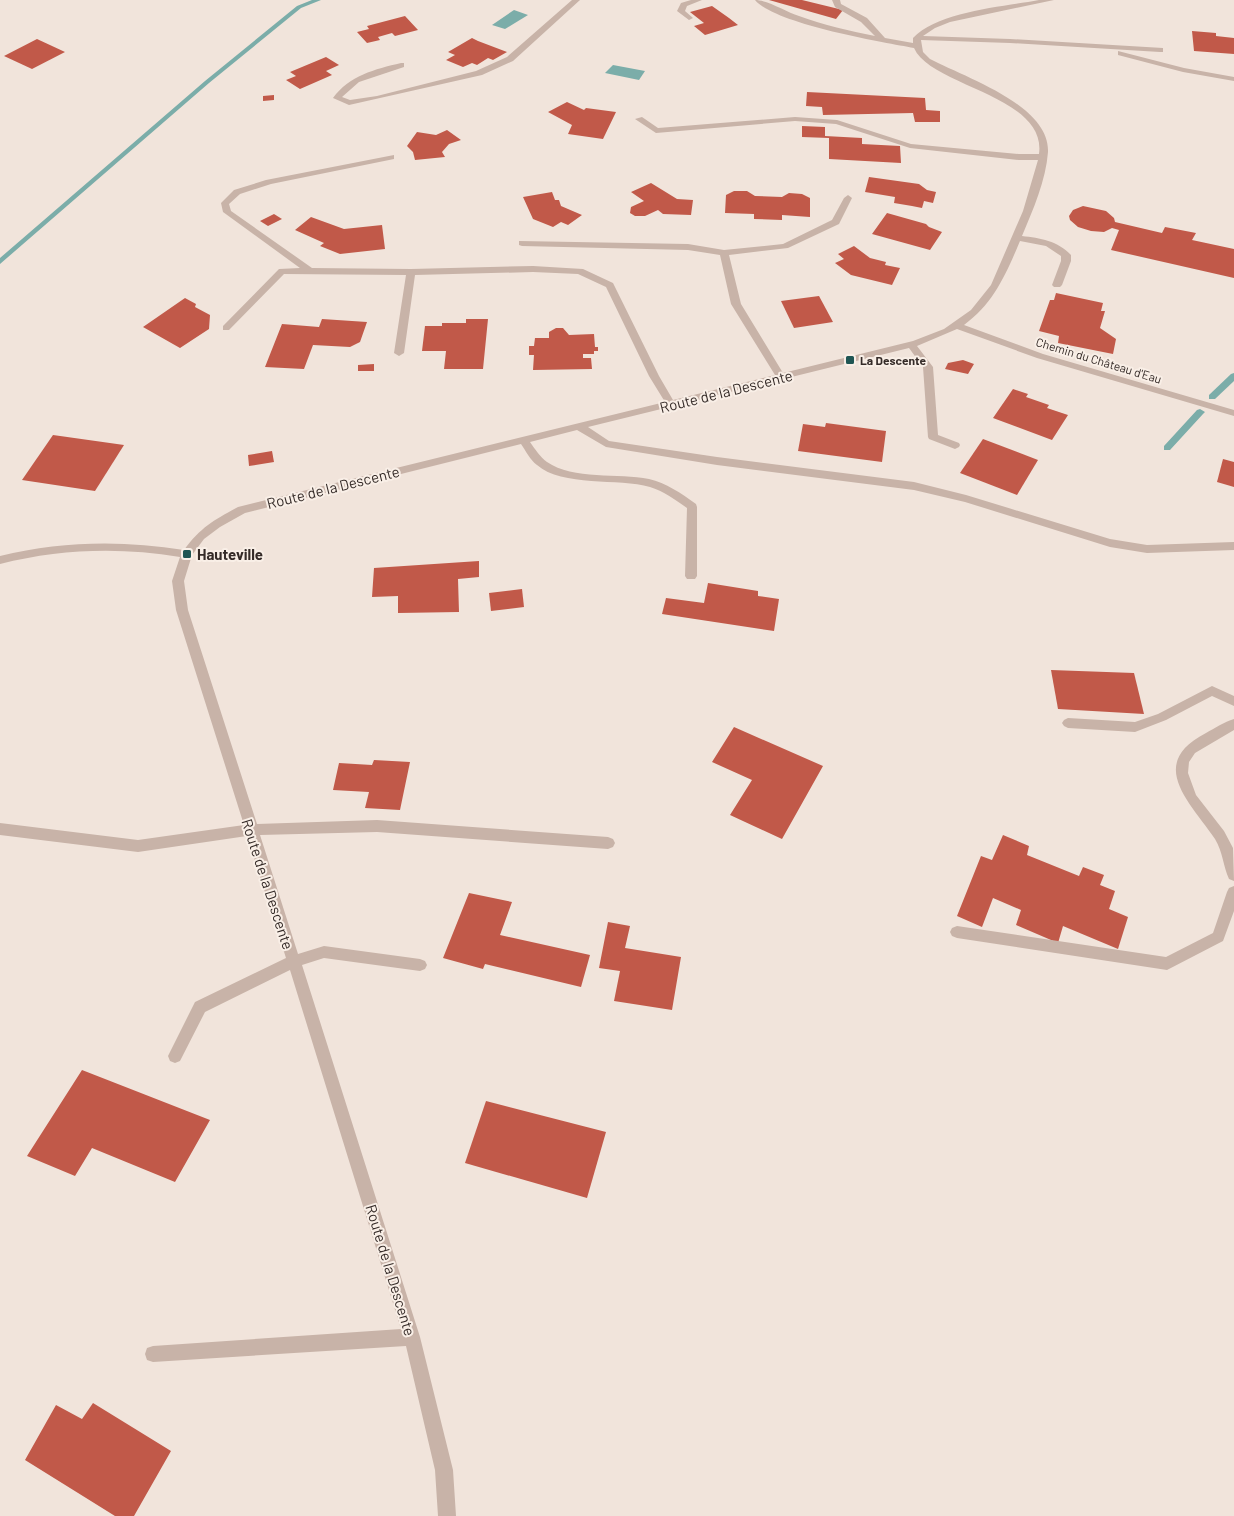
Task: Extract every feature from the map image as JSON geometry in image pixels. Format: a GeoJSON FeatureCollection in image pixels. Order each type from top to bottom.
{"type":"FeatureCollection","features":[{"type":"Feature","properties":{"kind":"street"},"geometry":{"type":"LineString","coordinates":[[400,65],[343,88],[338,98],[349,103],[479,74],[510,59],[576,0]]}},
{"type":"Feature","properties":{"kind":"street"},"geometry":{"type":"LineString","coordinates":[[688,18],[681,11],[684,5],[698,0]]}},
{"type":"Feature","properties":{"kind":"street"},"geometry":{"type":"LineString","coordinates":[[759,0],[763,4],[793,17],[824,28],[882,39],[916,42],[1092,45],[1160,50]]}},
{"type":"Feature","properties":{"kind":"street"},"geometry":{"type":"LineString","coordinates":[[836,0],[838,4],[864,20],[882,39]]}},
{"type":"Feature","properties":{"kind":"street"},"geometry":{"type":"LineString","coordinates":[[916,42],[923,31],[948,20],[1050,0]]}},
{"type":"Feature","properties":{"kind":"street","name":"Route de la Descente"},"geometry":{"type":"LineString","coordinates":[[447,1516],[444,1470],[412,1337],[182,610],[178,581],[187,554],[200,536],[216,524],[242,510],[911,345],[958,326],[969,318],[989,298],[1016,238],[1035,189],[1043,157],[1043,138],[1033,123],[1019,109],[927,61],[917,52],[916,42]]}},
{"type":"Feature","properties":{"kind":"street"},"geometry":{"type":"LineString","coordinates":[[1092,45],[1182,70],[1234,80]]}},
{"type":"Feature","properties":{"kind":"street"},"geometry":{"type":"LineString","coordinates":[[639,120],[656,131],[795,119],[837,122],[910,146],[1019,157],[1043,157]]}},
{"type":"Feature","properties":{"kind":"street"},"geometry":{"type":"LineString","coordinates":[[311,272],[227,212],[225,203],[237,192],[269,182],[390,157]]}},
{"type":"Feature","properties":{"kind":"street"},"geometry":{"type":"LineString","coordinates":[[522,243],[688,247],[724,254],[785,246],[836,222],[848,198]]}},
{"type":"Feature","properties":{"kind":"street"},"geometry":{"type":"LineString","coordinates":[[1016,238],[1038,241],[1058,247],[1066,255],[1066,261],[1057,285]]}},
{"type":"Feature","properties":{"kind":"street"},"geometry":{"type":"LineString","coordinates":[[724,254],[736,304],[781,377]]}},
{"type":"Feature","properties":{"kind":"street"},"geometry":{"type":"LineString","coordinates":[[226,328],[282,272],[411,272],[533,269],[580,271],[610,285],[654,376],[671,404]]}},
{"type":"Feature","properties":{"kind":"street"},"geometry":{"type":"LineString","coordinates":[[399,353],[411,272]]}},
{"type":"Feature","properties":{"kind":"street","name":"Chemin du Château d'Eau"},"geometry":{"type":"LineString","coordinates":[[958,326],[1040,356],[1234,414]]}},
{"type":"Feature","properties":{"kind":"street"},"geometry":{"type":"LineString","coordinates":[[911,345],[928,367],[933,437],[955,445]]}},
{"type":"Feature","properties":{"kind":"street"},"geometry":{"type":"LineString","coordinates":[[579,426],[606,444],[717,461],[914,486],[966,499],[1110,543],[1147,549],[1234,546]]}},
{"type":"Feature","properties":{"kind":"street"},"geometry":{"type":"LineString","coordinates":[[522,440],[542,465],[556,470],[595,478],[649,484],[668,490],[692,507],[691,576]]}},
{"type":"Feature","properties":{"kind":"street"},"geometry":{"type":"LineString","coordinates":[[0,560],[47,551],[110,546],[160,549],[187,554]]}},
{"type":"Feature","properties":{"kind":"street"},"geometry":{"type":"LineString","coordinates":[[1068,723],[1135,726],[1162,718],[1212,691],[1234,701]]}},
{"type":"Feature","properties":{"kind":"street"},"geometry":{"type":"LineString","coordinates":[[1234,724],[1190,750],[1182,761],[1182,776],[1195,805],[1225,844],[1234,875]]}},
{"type":"Feature","properties":{"kind":"street"},"geometry":{"type":"LineString","coordinates":[[0,829],[138,846],[251,830],[377,826],[608,843]]}},
{"type":"Feature","properties":{"kind":"street"},"geometry":{"type":"LineString","coordinates":[[957,932],[1167,964],[1218,937],[1234,892]]}},
{"type":"Feature","properties":{"kind":"street"},"geometry":{"type":"LineString","coordinates":[[174,1056],[200,1007],[293,962],[324,952],[420,965]]}},
{"type":"Feature","properties":{"kind":"street"},"geometry":{"type":"LineString","coordinates":[[153,1354],[412,1337]]}},
{"type":"Feature","properties":{"kind":"water"},"geometry":{"type":"Polygon","coordinates":[[[514,10],[528,15],[505,29],[492,25],[514,10]]]}},
{"type":"Feature","properties":{"kind":"water"},"geometry":{"type":"Polygon","coordinates":[[[613,65],[645,71],[639,80],[605,73],[613,65]]]}},
{"type":"Feature","properties":{"kind":"building"},"geometry":{"type":"Polygon","coordinates":[[[769,0],[802,0],[843,10],[836,19],[769,0]]]}},
{"type":"Feature","properties":{"kind":"building"},"geometry":{"type":"Polygon","coordinates":[[[712,6],[738,25],[705,35],[694,26],[704,23],[690,12],[712,6]]]}},
{"type":"Feature","properties":{"kind":"building"},"geometry":{"type":"Polygon","coordinates":[[[405,16],[418,30],[395,36],[392,33],[378,37],[380,40],[367,43],[357,32],[369,29],[367,26],[405,16]]]}},
{"type":"Feature","properties":{"kind":"building"},"geometry":{"type":"Polygon","coordinates":[[[1192,31],[1216,33],[1216,36],[1234,38],[1234,54],[1194,51],[1192,31]]]}},
{"type":"Feature","properties":{"kind":"building"},"geometry":{"type":"Polygon","coordinates":[[[472,38],[507,52],[493,60],[488,58],[477,65],[472,63],[463,67],[446,60],[455,55],[448,52],[472,38]]]}},
{"type":"Feature","properties":{"kind":"building"},"geometry":{"type":"Polygon","coordinates":[[[37,39],[65,52],[32,69],[4,56],[37,39]]]}},
{"type":"Feature","properties":{"kind":"building"},"geometry":{"type":"Polygon","coordinates":[[[326,57],[339,65],[326,71],[332,75],[300,89],[286,80],[296,76],[290,72],[326,57]]]}},
{"type":"Feature","properties":{"kind":"building"},"geometry":{"type":"Polygon","coordinates":[[[807,92],[925,98],[926,110],[940,111],[940,122],[915,122],[913,113],[823,115],[822,107],[806,106],[807,92]]]}},
{"type":"Feature","properties":{"kind":"building"},"geometry":{"type":"Polygon","coordinates":[[[274,95],[274,100],[263,101],[263,96],[274,95]]]}},
{"type":"Feature","properties":{"kind":"building"},"geometry":{"type":"Polygon","coordinates":[[[567,102],[584,110],[586,108],[616,112],[603,139],[568,134],[572,125],[548,112],[567,102]]]}},
{"type":"Feature","properties":{"kind":"building"},"geometry":{"type":"Polygon","coordinates":[[[802,126],[825,127],[825,136],[862,138],[862,144],[900,146],[901,163],[829,159],[829,138],[802,137],[802,126]]]}},
{"type":"Feature","properties":{"kind":"building"},"geometry":{"type":"Polygon","coordinates":[[[447,130],[461,140],[449,144],[442,152],[445,157],[415,160],[413,152],[407,146],[417,132],[436,135],[447,130]]]}},
{"type":"Feature","properties":{"kind":"building"},"geometry":{"type":"Polygon","coordinates":[[[869,177],[919,184],[927,190],[936,192],[933,203],[924,201],[922,208],[894,203],[895,197],[865,192],[869,177]]]}},
{"type":"Feature","properties":{"kind":"building"},"geometry":{"type":"Polygon","coordinates":[[[651,183],[677,199],[693,200],[691,215],[663,214],[658,210],[645,216],[635,216],[630,213],[631,207],[644,201],[631,192],[651,183]]]}},
{"type":"Feature","properties":{"kind":"building"},"geometry":{"type":"Polygon","coordinates":[[[734,191],[747,191],[755,196],[782,197],[789,193],[802,194],[810,198],[810,217],[782,215],[782,220],[754,219],[754,214],[725,213],[726,195],[734,191]]]}},
{"type":"Feature","properties":{"kind":"building"},"geometry":{"type":"Polygon","coordinates":[[[552,192],[555,200],[559,200],[561,206],[582,215],[568,225],[561,222],[553,227],[533,219],[523,197],[552,192]]]}},
{"type":"Feature","properties":{"kind":"building"},"geometry":{"type":"Polygon","coordinates":[[[1083,206],[1106,211],[1114,218],[1115,222],[1162,233],[1165,227],[1196,233],[1192,240],[1234,249],[1234,278],[1111,250],[1119,230],[1112,228],[1104,232],[1091,231],[1078,227],[1070,220],[1069,216],[1073,210],[1083,206]]]}},
{"type":"Feature","properties":{"kind":"building"},"geometry":{"type":"Polygon","coordinates":[[[887,213],[926,224],[942,232],[930,250],[872,234],[887,213]]]}},
{"type":"Feature","properties":{"kind":"building"},"geometry":{"type":"Polygon","coordinates":[[[274,214],[282,219],[268,226],[260,221],[274,214]]]}},
{"type":"Feature","properties":{"kind":"building"},"geometry":{"type":"Polygon","coordinates":[[[311,217],[344,229],[382,225],[385,249],[340,254],[320,246],[324,243],[295,230],[311,217]]]}},
{"type":"Feature","properties":{"kind":"building"},"geometry":{"type":"Polygon","coordinates":[[[854,246],[870,258],[886,262],[885,265],[900,268],[892,285],[851,275],[835,263],[844,259],[838,254],[854,246]]]}},
{"type":"Feature","properties":{"kind":"building"},"geometry":{"type":"Polygon","coordinates":[[[1056,293],[1103,303],[1101,311],[1105,311],[1100,328],[1116,339],[1113,354],[1058,343],[1059,336],[1039,331],[1050,300],[1054,300],[1056,293]]]}},
{"type":"Feature","properties":{"kind":"building"},"geometry":{"type":"Polygon","coordinates":[[[819,296],[833,322],[794,328],[781,301],[819,296]]]}},
{"type":"Feature","properties":{"kind":"building"},"geometry":{"type":"Polygon","coordinates":[[[185,298],[196,304],[195,307],[210,315],[209,329],[180,348],[143,327],[185,298]]]}},
{"type":"Feature","properties":{"kind":"building"},"geometry":{"type":"Polygon","coordinates":[[[322,319],[367,322],[360,342],[350,347],[313,345],[304,369],[265,367],[282,324],[319,327],[322,319]]]}},
{"type":"Feature","properties":{"kind":"building"},"geometry":{"type":"Polygon","coordinates":[[[466,319],[488,319],[483,369],[444,369],[446,351],[422,351],[425,326],[442,326],[442,323],[466,323],[466,319]]]}},
{"type":"Feature","properties":{"kind":"building"},"geometry":{"type":"Polygon","coordinates":[[[556,328],[563,328],[569,335],[594,334],[595,347],[598,347],[598,351],[594,351],[594,354],[583,354],[583,358],[591,358],[592,369],[533,370],[534,355],[529,355],[529,346],[534,346],[535,338],[549,338],[549,332],[556,328]]]}},
{"type":"Feature","properties":{"kind":"building"},"geometry":{"type":"Polygon","coordinates":[[[963,360],[974,364],[968,374],[945,369],[948,363],[963,360]]]}},
{"type":"Feature","properties":{"kind":"building"},"geometry":{"type":"Polygon","coordinates":[[[374,364],[374,371],[358,371],[358,365],[374,364]]]}},
{"type":"Feature","properties":{"kind":"building"},"geometry":{"type":"Polygon","coordinates":[[[1013,389],[1028,394],[1026,397],[1049,405],[1047,408],[1068,415],[1052,440],[993,418],[1013,389]]]}},
{"type":"Feature","properties":{"kind":"building"},"geometry":{"type":"Polygon","coordinates":[[[826,423],[886,431],[882,462],[798,451],[803,424],[825,427],[826,423]]]}},
{"type":"Feature","properties":{"kind":"building"},"geometry":{"type":"Polygon","coordinates":[[[53,435],[124,445],[95,491],[22,480],[53,435]]]}},
{"type":"Feature","properties":{"kind":"building"},"geometry":{"type":"Polygon","coordinates":[[[983,439],[1038,460],[1017,495],[960,473],[983,439]]]}},
{"type":"Feature","properties":{"kind":"building"},"geometry":{"type":"Polygon","coordinates":[[[272,451],[274,462],[249,466],[248,455],[272,451]]]}},
{"type":"Feature","properties":{"kind":"building"},"geometry":{"type":"Polygon","coordinates":[[[1223,459],[1234,462],[1234,487],[1217,482],[1223,459]]]}},
{"type":"Feature","properties":{"kind":"building"},"geometry":{"type":"Polygon","coordinates":[[[479,561],[479,577],[458,579],[459,612],[398,613],[398,596],[372,597],[374,568],[479,561]]]}},
{"type":"Feature","properties":{"kind":"building"},"geometry":{"type":"Polygon","coordinates":[[[708,583],[758,591],[758,596],[779,599],[774,631],[662,614],[666,598],[704,603],[708,583]]]}},
{"type":"Feature","properties":{"kind":"building"},"geometry":{"type":"Polygon","coordinates":[[[522,589],[524,607],[491,611],[489,593],[522,589]]]}},
{"type":"Feature","properties":{"kind":"building"},"geometry":{"type":"Polygon","coordinates":[[[1051,670],[1134,673],[1144,714],[1058,709],[1051,670]]]}},
{"type":"Feature","properties":{"kind":"building"},"geometry":{"type":"Polygon","coordinates":[[[734,727],[823,766],[782,839],[730,815],[752,780],[712,762],[734,727]]]}},
{"type":"Feature","properties":{"kind":"building"},"geometry":{"type":"Polygon","coordinates":[[[374,760],[410,762],[400,810],[365,808],[369,792],[333,790],[339,763],[372,765],[374,760]]]}},
{"type":"Feature","properties":{"kind":"building"},"geometry":{"type":"Polygon","coordinates":[[[1003,835],[1029,846],[1027,855],[1079,876],[1083,867],[1104,875],[1100,885],[1115,891],[1109,909],[1128,917],[1118,949],[1063,926],[1058,943],[1016,925],[1021,910],[993,898],[982,927],[957,916],[981,856],[992,860],[1003,835]]]}},
{"type":"Feature","properties":{"kind":"building"},"geometry":{"type":"Polygon","coordinates":[[[469,893],[512,902],[500,935],[590,955],[581,987],[485,964],[483,969],[443,958],[469,893]]]}},
{"type":"Feature","properties":{"kind":"building"},"geometry":{"type":"Polygon","coordinates":[[[608,922],[630,926],[625,948],[681,957],[672,1010],[614,1001],[620,971],[599,968],[608,922]]]}},
{"type":"Feature","properties":{"kind":"building"},"geometry":{"type":"Polygon","coordinates":[[[82,1070],[210,1120],[175,1182],[92,1148],[75,1176],[27,1156],[82,1070]]]}},
{"type":"Feature","properties":{"kind":"building"},"geometry":{"type":"Polygon","coordinates":[[[486,1101],[606,1132],[587,1198],[465,1163],[486,1101]]]}},
{"type":"Feature","properties":{"kind":"building"},"geometry":{"type":"Polygon","coordinates":[[[93,1403],[171,1451],[134,1516],[115,1516],[25,1460],[56,1405],[82,1419],[93,1403]]]}},
{"type":"Feature","properties":{"kind":"waterway"},"geometry":{"type":"LineString","coordinates":[[0,262],[207,82],[299,7],[318,0]]}},
{"type":"Feature","properties":{"kind":"waterway"},"geometry":{"type":"LineString","coordinates":[[1212,397],[1234,376]]}},
{"type":"Feature","properties":{"kind":"waterway"},"geometry":{"type":"LineString","coordinates":[[1167,448],[1200,412]]}},
{"type":"Feature","properties":{"kind":"place","name":"La Descente"},"geometry":{"type":"Point","coordinates":[850,360]}},
{"type":"Feature","properties":{"kind":"place","name":"Hauteville"},"geometry":{"type":"Point","coordinates":[187,554]}}]}
